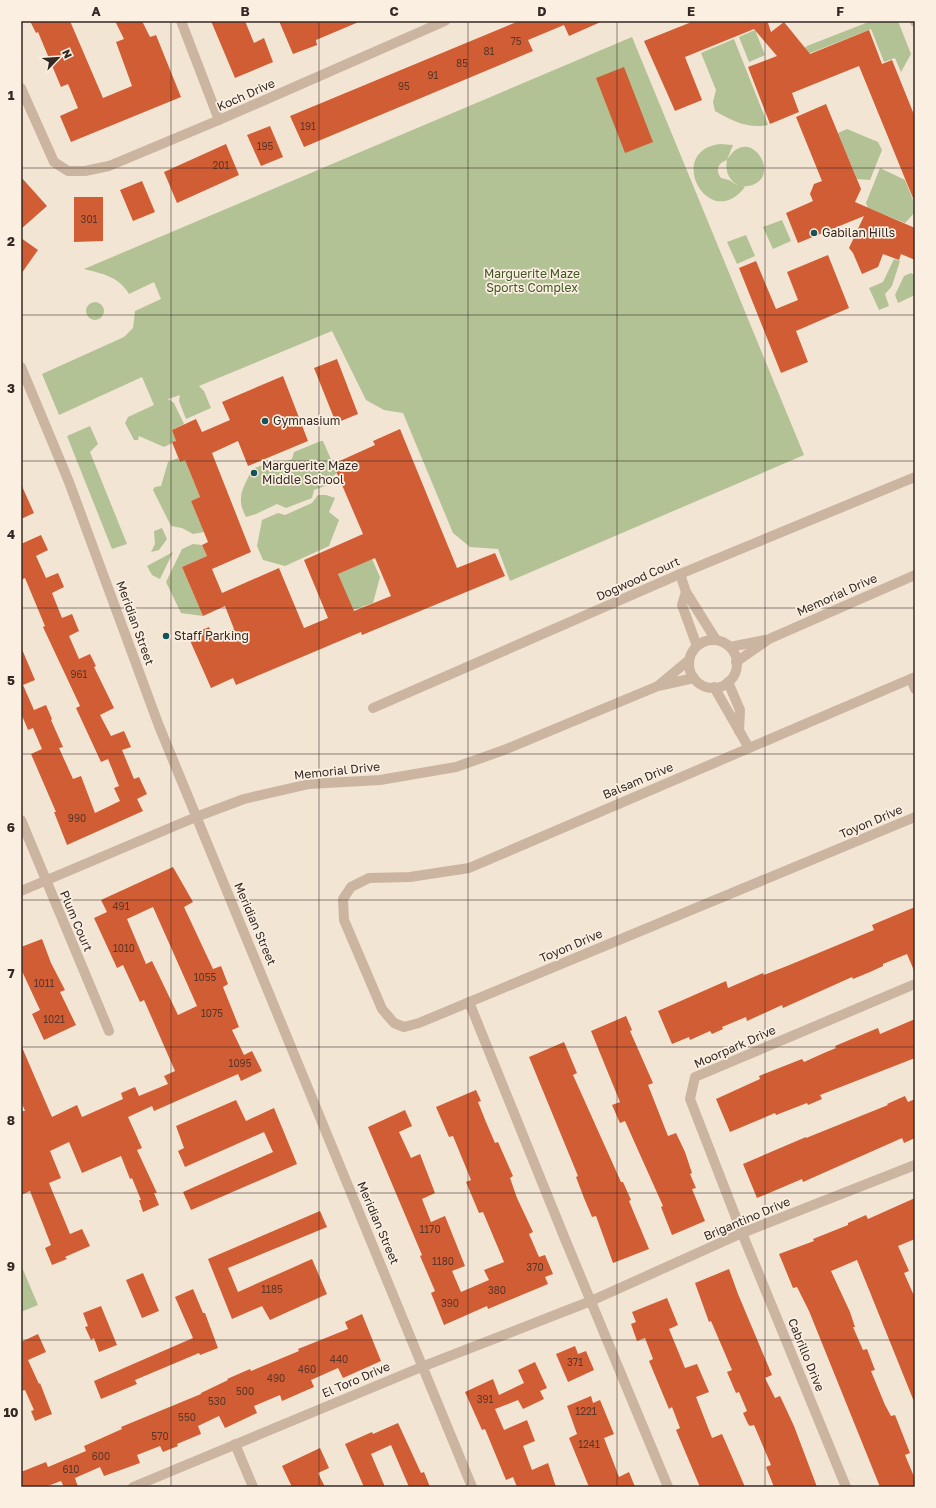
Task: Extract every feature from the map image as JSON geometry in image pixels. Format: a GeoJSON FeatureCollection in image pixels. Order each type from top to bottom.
{"type":"FeatureCollection","features":[{"type":"Feature","properties":{"kind":"street"},"geometry":{"type":"LineString","coordinates":[[181,21],[219,120]]}},
{"type":"Feature","properties":{"kind":"street","name":"Koch Drive"},"geometry":{"type":"LineString","coordinates":[[21,88],[54,162],[68,171],[85,172],[109,166],[219,120],[445,21]]}},
{"type":"Feature","properties":{"kind":"street","name":"Meridian Street"},"geometry":{"type":"LineString","coordinates":[[21,367],[69,482],[153,710],[424,1366],[472,1487]]}},
{"type":"Feature","properties":{"kind":"street","name":"Dogwood Court"},"geometry":{"type":"LineString","coordinates":[[373,708],[680,574],[915,477]]}},
{"type":"Feature","properties":{"kind":"street"},"geometry":{"type":"LineString","coordinates":[[680,574],[686,592],[716,640]]}},
{"type":"Feature","properties":{"kind":"street","name":"Memorial Drive"},"geometry":{"type":"LineString","coordinates":[[769,639],[915,575]]}},
{"type":"Feature","properties":{"kind":"street"},"geometry":{"type":"LineString","coordinates":[[686,592],[682,605],[698,646]]}},
{"type":"Feature","properties":{"kind":"street"},"geometry":{"type":"LineString","coordinates":[[730,648],[769,639]]}},
{"type":"Feature","properties":{"kind":"street"},"geometry":{"type":"LineString","coordinates":[[736,662],[769,639]]}},
{"type":"Feature","properties":{"kind":"street"},"geometry":{"type":"LineString","coordinates":[[658,686],[689,660],[698,646],[708,640],[724,642],[735,654],[736,662],[733,676],[728,682],[714,687],[707,686],[694,678],[691,672],[689,660]]}},
{"type":"Feature","properties":{"kind":"street"},"geometry":{"type":"LineString","coordinates":[[658,686],[694,678]]}},
{"type":"Feature","properties":{"kind":"street"},"geometry":{"type":"LineString","coordinates":[[913,678],[915,689]]}},
{"type":"Feature","properties":{"kind":"street","name":"Balsam Drive"},"geometry":{"type":"LineString","coordinates":[[369,878],[410,877],[469,868],[913,678]]}},
{"type":"Feature","properties":{"kind":"street"},"geometry":{"type":"LineString","coordinates":[[728,682],[740,710],[739,731]]}},
{"type":"Feature","properties":{"kind":"street","name":"Memorial Drive"},"geometry":{"type":"LineString","coordinates":[[21,891],[196,816],[244,799],[309,784],[380,780],[456,766],[504,750],[658,686]]}},
{"type":"Feature","properties":{"kind":"street"},"geometry":{"type":"LineString","coordinates":[[714,687],[749,748]]}},
{"type":"Feature","properties":{"kind":"street","name":"Toyon Drive"},"geometry":{"type":"LineString","coordinates":[[369,878],[351,887],[343,899],[344,920],[382,1009],[394,1023],[404,1027],[469,1002],[915,817]]}},
{"type":"Feature","properties":{"kind":"street","name":"Plum Court"},"geometry":{"type":"LineString","coordinates":[[21,820],[109,1031]]}},
{"type":"Feature","properties":{"kind":"street","name":"Moorpark Drive"},"geometry":{"type":"LineString","coordinates":[[742,1233],[690,1099],[696,1077],[915,984]]}},
{"type":"Feature","properties":{"kind":"street"},"geometry":{"type":"LineString","coordinates":[[469,1002],[668,1487]]}},
{"type":"Feature","properties":{"kind":"street","name":"Brigantino Drive"},"geometry":{"type":"LineString","coordinates":[[591,1301],[742,1233],[915,1165]]}},
{"type":"Feature","properties":{"kind":"street","name":"Cabrillo Drive"},"geometry":{"type":"LineString","coordinates":[[742,1233],[846,1487]]}},
{"type":"Feature","properties":{"kind":"street","name":"El Toro Drive"},"geometry":{"type":"LineString","coordinates":[[132,1487],[424,1366],[591,1301]]}},
{"type":"Feature","properties":{"kind":"street"},"geometry":{"type":"LineString","coordinates":[[235,1444],[253,1487]]}},
{"type":"Feature","properties":{"kind":"green space"},"geometry":{"type":"Polygon","coordinates":[[[871,21],[898,21],[911,54],[901,72],[895,58],[884,62],[871,29],[798,58],[796,55],[807,46],[871,21]]]}},
{"type":"Feature","properties":{"kind":"green space"},"geometry":{"type":"Polygon","coordinates":[[[755,30],[765,55],[749,62],[739,37],[755,30]]]}},
{"type":"Feature","properties":{"kind":"green space","name":"Marguerite Maze Sports Complex"},"geometry":{"type":"Polygon","coordinates":[[[632,37],[804,455],[510,581],[498,549],[470,547],[453,533],[403,413],[384,410],[366,400],[332,331],[199,386],[204,391],[211,408],[186,419],[179,401],[180,395],[168,399],[174,403],[184,424],[172,430],[176,441],[164,447],[139,436],[138,440],[134,440],[125,423],[128,417],[154,405],[142,377],[59,415],[42,374],[124,337],[133,328],[135,311],[161,299],[154,282],[129,294],[115,279],[104,274],[84,269],[632,37]]]}},
{"type":"Feature","properties":{"kind":"green space"},"geometry":{"type":"Polygon","coordinates":[[[734,39],[768,125],[747,125],[728,118],[715,111],[713,102],[716,90],[701,53],[734,39]]]}},
{"type":"Feature","properties":{"kind":"green space"},"geometry":{"type":"Polygon","coordinates":[[[847,129],[878,142],[882,150],[870,180],[857,179],[838,133],[847,129]]]}},
{"type":"Feature","properties":{"kind":"green space"},"geometry":{"type":"Polygon","coordinates":[[[720,144],[733,145],[727,160],[721,163],[718,167],[719,175],[721,178],[745,187],[731,199],[718,201],[707,196],[698,186],[694,173],[695,160],[704,150],[720,144]]]}},
{"type":"Feature","properties":{"kind":"green space"},"geometry":{"type":"Polygon","coordinates":[[[745,147],[754,150],[760,156],[764,165],[764,174],[759,182],[748,186],[738,185],[728,175],[726,165],[727,160],[736,150],[745,147]]]}},
{"type":"Feature","properties":{"kind":"green space"},"geometry":{"type":"Polygon","coordinates":[[[880,168],[905,180],[915,205],[915,212],[905,223],[868,208],[866,203],[880,168]]]}},
{"type":"Feature","properties":{"kind":"green space"},"geometry":{"type":"Polygon","coordinates":[[[782,220],[791,241],[773,249],[763,227],[782,220]]]}},
{"type":"Feature","properties":{"kind":"green space"},"geometry":{"type":"Polygon","coordinates":[[[746,235],[755,256],[737,264],[727,242],[746,235]]]}},
{"type":"Feature","properties":{"kind":"green space"},"geometry":{"type":"Polygon","coordinates":[[[894,259],[900,261],[892,286],[885,294],[889,306],[879,310],[869,288],[883,282],[894,259]]]}},
{"type":"Feature","properties":{"kind":"green space"},"geometry":{"type":"Polygon","coordinates":[[[911,273],[915,275],[915,295],[898,303],[895,295],[904,276],[911,273]]]}},
{"type":"Feature","properties":{"kind":"green space"},"geometry":{"type":"Polygon","coordinates":[[[95,302],[101,305],[104,311],[101,317],[95,320],[89,317],[86,311],[89,305],[95,302]]]}},
{"type":"Feature","properties":{"kind":"green space"},"geometry":{"type":"Polygon","coordinates":[[[90,426],[98,444],[90,452],[127,544],[112,549],[67,436],[90,426]]]}},
{"type":"Feature","properties":{"kind":"green space"},"geometry":{"type":"Polygon","coordinates":[[[323,441],[337,473],[332,477],[328,485],[314,490],[312,498],[286,508],[277,504],[246,517],[241,503],[241,498],[252,469],[265,464],[272,467],[292,459],[294,452],[323,441]]]}},
{"type":"Feature","properties":{"kind":"green space"},"geometry":{"type":"Polygon","coordinates":[[[178,458],[180,462],[185,460],[200,497],[191,501],[204,532],[193,534],[182,528],[171,526],[153,490],[155,487],[161,486],[168,462],[178,458]]]}},
{"type":"Feature","properties":{"kind":"green space"},"geometry":{"type":"Polygon","coordinates":[[[318,495],[326,495],[335,498],[329,512],[339,520],[329,546],[285,566],[263,560],[257,546],[262,520],[278,513],[285,515],[312,503],[318,495]]]}},
{"type":"Feature","properties":{"kind":"green space"},"geometry":{"type":"Polygon","coordinates":[[[162,528],[167,539],[159,550],[151,552],[155,544],[154,531],[162,528]]]}},
{"type":"Feature","properties":{"kind":"green space"},"geometry":{"type":"Polygon","coordinates":[[[193,544],[202,545],[207,556],[182,567],[203,616],[181,613],[166,582],[182,549],[193,544]]]}},
{"type":"Feature","properties":{"kind":"green space"},"geometry":{"type":"Polygon","coordinates":[[[173,552],[160,579],[152,575],[147,566],[173,552]]]}},
{"type":"Feature","properties":{"kind":"green space"},"geometry":{"type":"Polygon","coordinates":[[[372,559],[380,577],[373,603],[353,610],[338,574],[372,559]]]}},
{"type":"Feature","properties":{"kind":"green space"},"geometry":{"type":"Polygon","coordinates":[[[21,1265],[38,1305],[21,1312],[21,1265]]]}},
{"type":"Feature","properties":{"kind":"building"},"geometry":{"type":"Polygon","coordinates":[[[30,21],[70,21],[103,98],[132,86],[116,42],[124,39],[115,21],[142,21],[150,37],[156,35],[181,97],[71,142],[60,116],[78,108],[68,84],[61,87],[38,32],[36,33],[30,21]]]}},
{"type":"Feature","properties":{"kind":"building"},"geometry":{"type":"Polygon","coordinates":[[[211,21],[245,21],[254,43],[264,38],[273,62],[235,78],[211,21]]]}},
{"type":"Feature","properties":{"kind":"building"},"geometry":{"type":"Polygon","coordinates":[[[279,21],[361,21],[316,40],[317,45],[293,54],[279,21]]]}},
{"type":"Feature","properties":{"kind":"building"},"geometry":{"type":"Polygon","coordinates":[[[519,21],[603,21],[569,36],[564,25],[528,40],[533,51],[304,147],[290,116],[519,21]]]}},
{"type":"Feature","properties":{"kind":"building"},"geometry":{"type":"Polygon","coordinates":[[[694,21],[772,21],[768,23],[771,32],[784,22],[810,54],[869,30],[882,64],[892,60],[915,117],[915,203],[859,66],[792,93],[799,112],[770,124],[748,67],[777,56],[754,29],[685,57],[702,100],[675,111],[644,41],[694,21]]]}},
{"type":"Feature","properties":{"kind":"building"},"geometry":{"type":"Polygon","coordinates":[[[624,67],[653,142],[625,153],[596,78],[624,67]]]}},
{"type":"Feature","properties":{"kind":"building"},"geometry":{"type":"Polygon","coordinates":[[[826,104],[861,189],[855,202],[915,228],[915,260],[901,254],[899,260],[883,254],[878,267],[862,274],[853,253],[849,248],[864,216],[798,243],[786,213],[813,201],[810,194],[814,184],[822,181],[796,117],[826,104]]]}},
{"type":"Feature","properties":{"kind":"building"},"geometry":{"type":"Polygon","coordinates":[[[270,126],[283,157],[261,166],[247,135],[270,126]]]}},
{"type":"Feature","properties":{"kind":"building"},"geometry":{"type":"Polygon","coordinates":[[[226,144],[239,175],[177,203],[164,172],[226,144]]]}},
{"type":"Feature","properties":{"kind":"building"},"geometry":{"type":"Polygon","coordinates":[[[21,177],[47,206],[21,229],[21,177]]]}},
{"type":"Feature","properties":{"kind":"building"},"geometry":{"type":"Polygon","coordinates":[[[142,181],[155,212],[133,221],[120,190],[142,181]]]}},
{"type":"Feature","properties":{"kind":"building"},"geometry":{"type":"Polygon","coordinates":[[[74,197],[103,197],[103,241],[74,242],[74,197]]]}},
{"type":"Feature","properties":{"kind":"building"},"geometry":{"type":"Polygon","coordinates":[[[21,238],[38,250],[21,274],[21,238]]]}},
{"type":"Feature","properties":{"kind":"building"},"geometry":{"type":"Polygon","coordinates":[[[828,255],[849,308],[796,331],[808,362],[781,373],[739,268],[756,261],[776,309],[798,300],[787,272],[828,255]]]}},
{"type":"Feature","properties":{"kind":"building"},"geometry":{"type":"Polygon","coordinates":[[[337,359],[358,414],[336,423],[314,368],[337,359]]]}},
{"type":"Feature","properties":{"kind":"building"},"geometry":{"type":"Polygon","coordinates":[[[283,376],[308,441],[248,466],[238,441],[212,453],[251,552],[212,569],[222,593],[279,568],[304,628],[328,618],[304,560],[363,534],[333,464],[375,445],[373,441],[400,429],[457,568],[495,553],[505,576],[362,635],[361,632],[236,685],[233,678],[211,688],[188,636],[209,627],[214,638],[234,629],[225,606],[203,616],[182,567],[207,556],[202,545],[208,542],[191,501],[200,497],[185,460],[180,462],[172,442],[176,441],[172,430],[196,419],[202,432],[230,420],[222,402],[283,376]],[[375,558],[338,574],[354,611],[391,596],[375,558]]]}},
{"type":"Feature","properties":{"kind":"building"},"geometry":{"type":"Polygon","coordinates":[[[21,484],[34,513],[21,519],[21,484]]]}},
{"type":"Feature","properties":{"kind":"building"},"geometry":{"type":"Polygon","coordinates":[[[41,535],[48,550],[36,556],[46,578],[58,573],[64,587],[52,593],[62,618],[72,614],[79,631],[69,636],[79,659],[90,654],[96,666],[94,667],[114,708],[100,715],[111,736],[124,731],[131,747],[122,750],[134,779],[139,777],[147,794],[137,799],[143,811],[67,845],[54,812],[56,812],[31,754],[42,749],[33,728],[28,730],[21,713],[21,647],[35,680],[23,685],[34,710],[46,705],[63,747],[59,748],[73,779],[81,776],[95,813],[120,801],[114,788],[119,786],[108,759],[101,762],[76,708],[80,706],[43,627],[45,626],[25,578],[21,580],[21,544],[41,535]]]}},
{"type":"Feature","properties":{"kind":"building"},"geometry":{"type":"Polygon","coordinates":[[[173,867],[193,902],[184,907],[213,969],[221,966],[228,984],[223,987],[239,1027],[232,1030],[244,1055],[252,1051],[262,1071],[241,1081],[238,1074],[154,1111],[152,1106],[128,1117],[142,1148],[137,1150],[157,1193],[154,1193],[159,1205],[143,1212],[139,1200],[141,1200],[132,1178],[130,1179],[121,1156],[82,1173],[69,1142],[50,1151],[61,1178],[49,1183],[70,1234],[82,1229],[90,1246],[65,1257],[67,1259],[52,1265],[45,1248],[51,1245],[30,1191],[21,1195],[21,1111],[25,1111],[21,1101],[21,1045],[52,1117],[77,1105],[82,1117],[123,1099],[121,1093],[135,1087],[139,1096],[168,1084],[164,1076],[175,1071],[144,1000],[140,1002],[123,965],[117,968],[94,918],[107,912],[101,900],[173,867]],[[153,907],[127,919],[146,964],[152,961],[178,1015],[197,1006],[153,907]]]}},
{"type":"Feature","properties":{"kind":"building"},"geometry":{"type":"Polygon","coordinates":[[[915,907],[915,973],[907,954],[883,964],[883,966],[870,972],[853,979],[852,977],[783,1008],[782,1005],[747,1021],[746,1017],[722,1027],[723,1029],[712,1034],[710,1031],[690,1040],[689,1037],[672,1044],[658,1011],[726,981],[728,988],[763,973],[764,975],[787,966],[874,930],[872,925],[915,907]]]}},
{"type":"Feature","properties":{"kind":"building"},"geometry":{"type":"Polygon","coordinates":[[[42,939],[51,963],[65,990],[60,992],[76,1025],[44,1040],[32,1014],[40,1010],[21,969],[21,947],[42,939]]]}},
{"type":"Feature","properties":{"kind":"building"},"geometry":{"type":"Polygon","coordinates":[[[626,1016],[632,1030],[630,1031],[653,1083],[648,1085],[668,1136],[676,1133],[685,1152],[692,1173],[690,1174],[696,1188],[692,1189],[705,1221],[672,1235],[661,1207],[663,1206],[625,1121],[620,1123],[612,1105],[620,1102],[591,1031],[626,1016]]]}},
{"type":"Feature","properties":{"kind":"building"},"geometry":{"type":"Polygon","coordinates":[[[915,1019],[915,1058],[820,1095],[822,1099],[808,1105],[807,1103],[776,1115],[775,1113],[730,1132],[716,1099],[760,1079],[759,1076],[802,1059],[804,1062],[836,1048],[835,1046],[878,1028],[880,1034],[915,1019]]]}},
{"type":"Feature","properties":{"kind":"building"},"geometry":{"type":"Polygon","coordinates":[[[564,1042],[577,1073],[573,1075],[621,1182],[623,1182],[631,1200],[629,1201],[649,1249],[613,1263],[596,1216],[592,1217],[584,1198],[576,1177],[578,1176],[529,1057],[564,1042]]]}},
{"type":"Feature","properties":{"kind":"building"},"geometry":{"type":"Polygon","coordinates":[[[476,1090],[481,1101],[478,1102],[495,1143],[498,1142],[513,1176],[510,1178],[517,1198],[533,1232],[529,1234],[539,1257],[545,1255],[553,1274],[545,1277],[548,1284],[488,1309],[487,1306],[444,1325],[431,1293],[435,1291],[420,1256],[422,1255],[368,1127],[405,1110],[412,1126],[399,1132],[411,1158],[420,1154],[435,1193],[422,1199],[431,1222],[445,1216],[465,1266],[452,1271],[461,1292],[489,1280],[484,1270],[504,1262],[483,1212],[479,1213],[466,1182],[471,1180],[453,1136],[449,1137],[436,1107],[476,1090]]]}},
{"type":"Feature","properties":{"kind":"building"},"geometry":{"type":"Polygon","coordinates":[[[905,1096],[908,1102],[915,1099],[915,1138],[904,1143],[902,1138],[803,1182],[802,1179],[757,1198],[743,1164],[806,1137],[888,1105],[887,1104],[905,1096]]]}},
{"type":"Feature","properties":{"kind":"building"},"geometry":{"type":"Polygon","coordinates":[[[236,1100],[246,1121],[274,1108],[297,1164],[191,1210],[183,1192],[273,1152],[264,1132],[185,1167],[178,1151],[184,1148],[176,1126],[236,1100]]]}},
{"type":"Feature","properties":{"kind":"building"},"geometry":{"type":"Polygon","coordinates":[[[915,1198],[915,1239],[898,1246],[909,1271],[904,1273],[915,1298],[915,1404],[857,1260],[831,1271],[850,1312],[855,1327],[853,1327],[863,1350],[867,1349],[875,1370],[871,1371],[885,1405],[891,1416],[895,1415],[910,1453],[905,1455],[915,1479],[915,1487],[880,1487],[809,1311],[797,1287],[793,1288],[779,1254],[814,1241],[813,1239],[848,1225],[848,1223],[866,1215],[868,1219],[915,1198]]]}},
{"type":"Feature","properties":{"kind":"building"},"geometry":{"type":"Polygon","coordinates":[[[320,1211],[327,1227],[228,1268],[238,1292],[312,1259],[327,1294],[270,1320],[262,1306],[232,1319],[208,1259],[320,1211]]]}},
{"type":"Feature","properties":{"kind":"building"},"geometry":{"type":"Polygon","coordinates":[[[729,1269],[772,1375],[765,1378],[775,1398],[780,1396],[794,1426],[817,1487],[774,1487],[766,1467],[771,1465],[754,1425],[750,1426],[748,1424],[743,1413],[747,1411],[739,1392],[736,1393],[727,1372],[732,1370],[711,1321],[709,1322],[695,1283],[729,1269]]]}},
{"type":"Feature","properties":{"kind":"building"},"geometry":{"type":"Polygon","coordinates":[[[143,1273],[159,1311],[142,1318],[126,1280],[143,1273]]]}},
{"type":"Feature","properties":{"kind":"building"},"geometry":{"type":"Polygon","coordinates":[[[193,1289],[203,1313],[205,1313],[218,1348],[200,1355],[199,1353],[135,1380],[137,1384],[101,1399],[94,1381],[193,1338],[175,1297],[193,1289]]]}},
{"type":"Feature","properties":{"kind":"building"},"geometry":{"type":"Polygon","coordinates":[[[667,1298],[678,1325],[669,1329],[685,1368],[697,1364],[709,1392],[696,1397],[712,1438],[722,1434],[745,1487],[700,1487],[676,1430],[680,1428],[672,1407],[669,1409],[649,1361],[653,1359],[645,1338],[637,1341],[631,1324],[636,1322],[632,1312],[667,1298]]]}},
{"type":"Feature","properties":{"kind":"building"},"geometry":{"type":"Polygon","coordinates":[[[101,1306],[117,1345],[99,1352],[94,1338],[91,1340],[85,1327],[88,1326],[83,1313],[101,1306]]]}},
{"type":"Feature","properties":{"kind":"building"},"geometry":{"type":"Polygon","coordinates":[[[362,1314],[381,1361],[343,1378],[338,1368],[311,1380],[314,1387],[282,1401],[280,1395],[254,1406],[257,1413],[225,1428],[219,1416],[198,1426],[201,1434],[177,1444],[178,1446],[163,1452],[160,1446],[137,1455],[140,1463],[104,1476],[100,1467],[75,1478],[78,1487],[64,1487],[61,1481],[45,1487],[21,1487],[21,1472],[46,1462],[48,1467],[86,1451],[84,1446],[122,1429],[121,1427],[201,1394],[228,1380],[227,1379],[250,1369],[251,1371],[299,1351],[298,1349],[348,1329],[345,1322],[362,1314]]]}},
{"type":"Feature","properties":{"kind":"building"},"geometry":{"type":"Polygon","coordinates":[[[38,1334],[46,1352],[28,1360],[39,1384],[40,1383],[52,1414],[35,1421],[31,1411],[34,1410],[25,1390],[21,1391],[21,1342],[38,1334]]]}},
{"type":"Feature","properties":{"kind":"building"},"geometry":{"type":"Polygon","coordinates":[[[575,1346],[578,1354],[586,1351],[594,1370],[568,1382],[556,1354],[575,1346]]]}},
{"type":"Feature","properties":{"kind":"building"},"geometry":{"type":"Polygon","coordinates":[[[535,1362],[547,1388],[540,1391],[544,1399],[523,1409],[518,1400],[495,1409],[504,1430],[527,1420],[535,1441],[523,1446],[532,1470],[548,1463],[556,1487],[517,1487],[513,1477],[506,1480],[485,1429],[482,1430],[465,1392],[493,1379],[499,1395],[524,1383],[518,1370],[535,1362]]]}},
{"type":"Feature","properties":{"kind":"building"},"geometry":{"type":"Polygon","coordinates":[[[591,1396],[593,1403],[600,1400],[614,1434],[604,1438],[619,1477],[629,1472],[635,1487],[589,1487],[569,1438],[577,1434],[567,1406],[591,1396]]]}},
{"type":"Feature","properties":{"kind":"building"},"geometry":{"type":"Polygon","coordinates":[[[398,1423],[421,1473],[424,1472],[430,1487],[409,1487],[391,1445],[371,1454],[385,1487],[364,1487],[345,1444],[372,1432],[373,1434],[398,1423]]]}},
{"type":"Feature","properties":{"kind":"building"},"geometry":{"type":"Polygon","coordinates":[[[320,1448],[329,1468],[318,1473],[325,1487],[292,1487],[282,1466],[320,1448]]]}},
{"type":"Feature","properties":{"kind":"place","name":"Gabilan Hills"},"geometry":{"type":"Point","coordinates":[814,233]}},
{"type":"Feature","properties":{"kind":"place","name":"Gymnasium"},"geometry":{"type":"Point","coordinates":[265,421]}},
{"type":"Feature","properties":{"kind":"place","name":"Marguerite Maze Middle School"},"geometry":{"type":"Point","coordinates":[254,473]}},
{"type":"Feature","properties":{"kind":"place","name":"Staff Parking"},"geometry":{"type":"Point","coordinates":[166,636]}}]}
